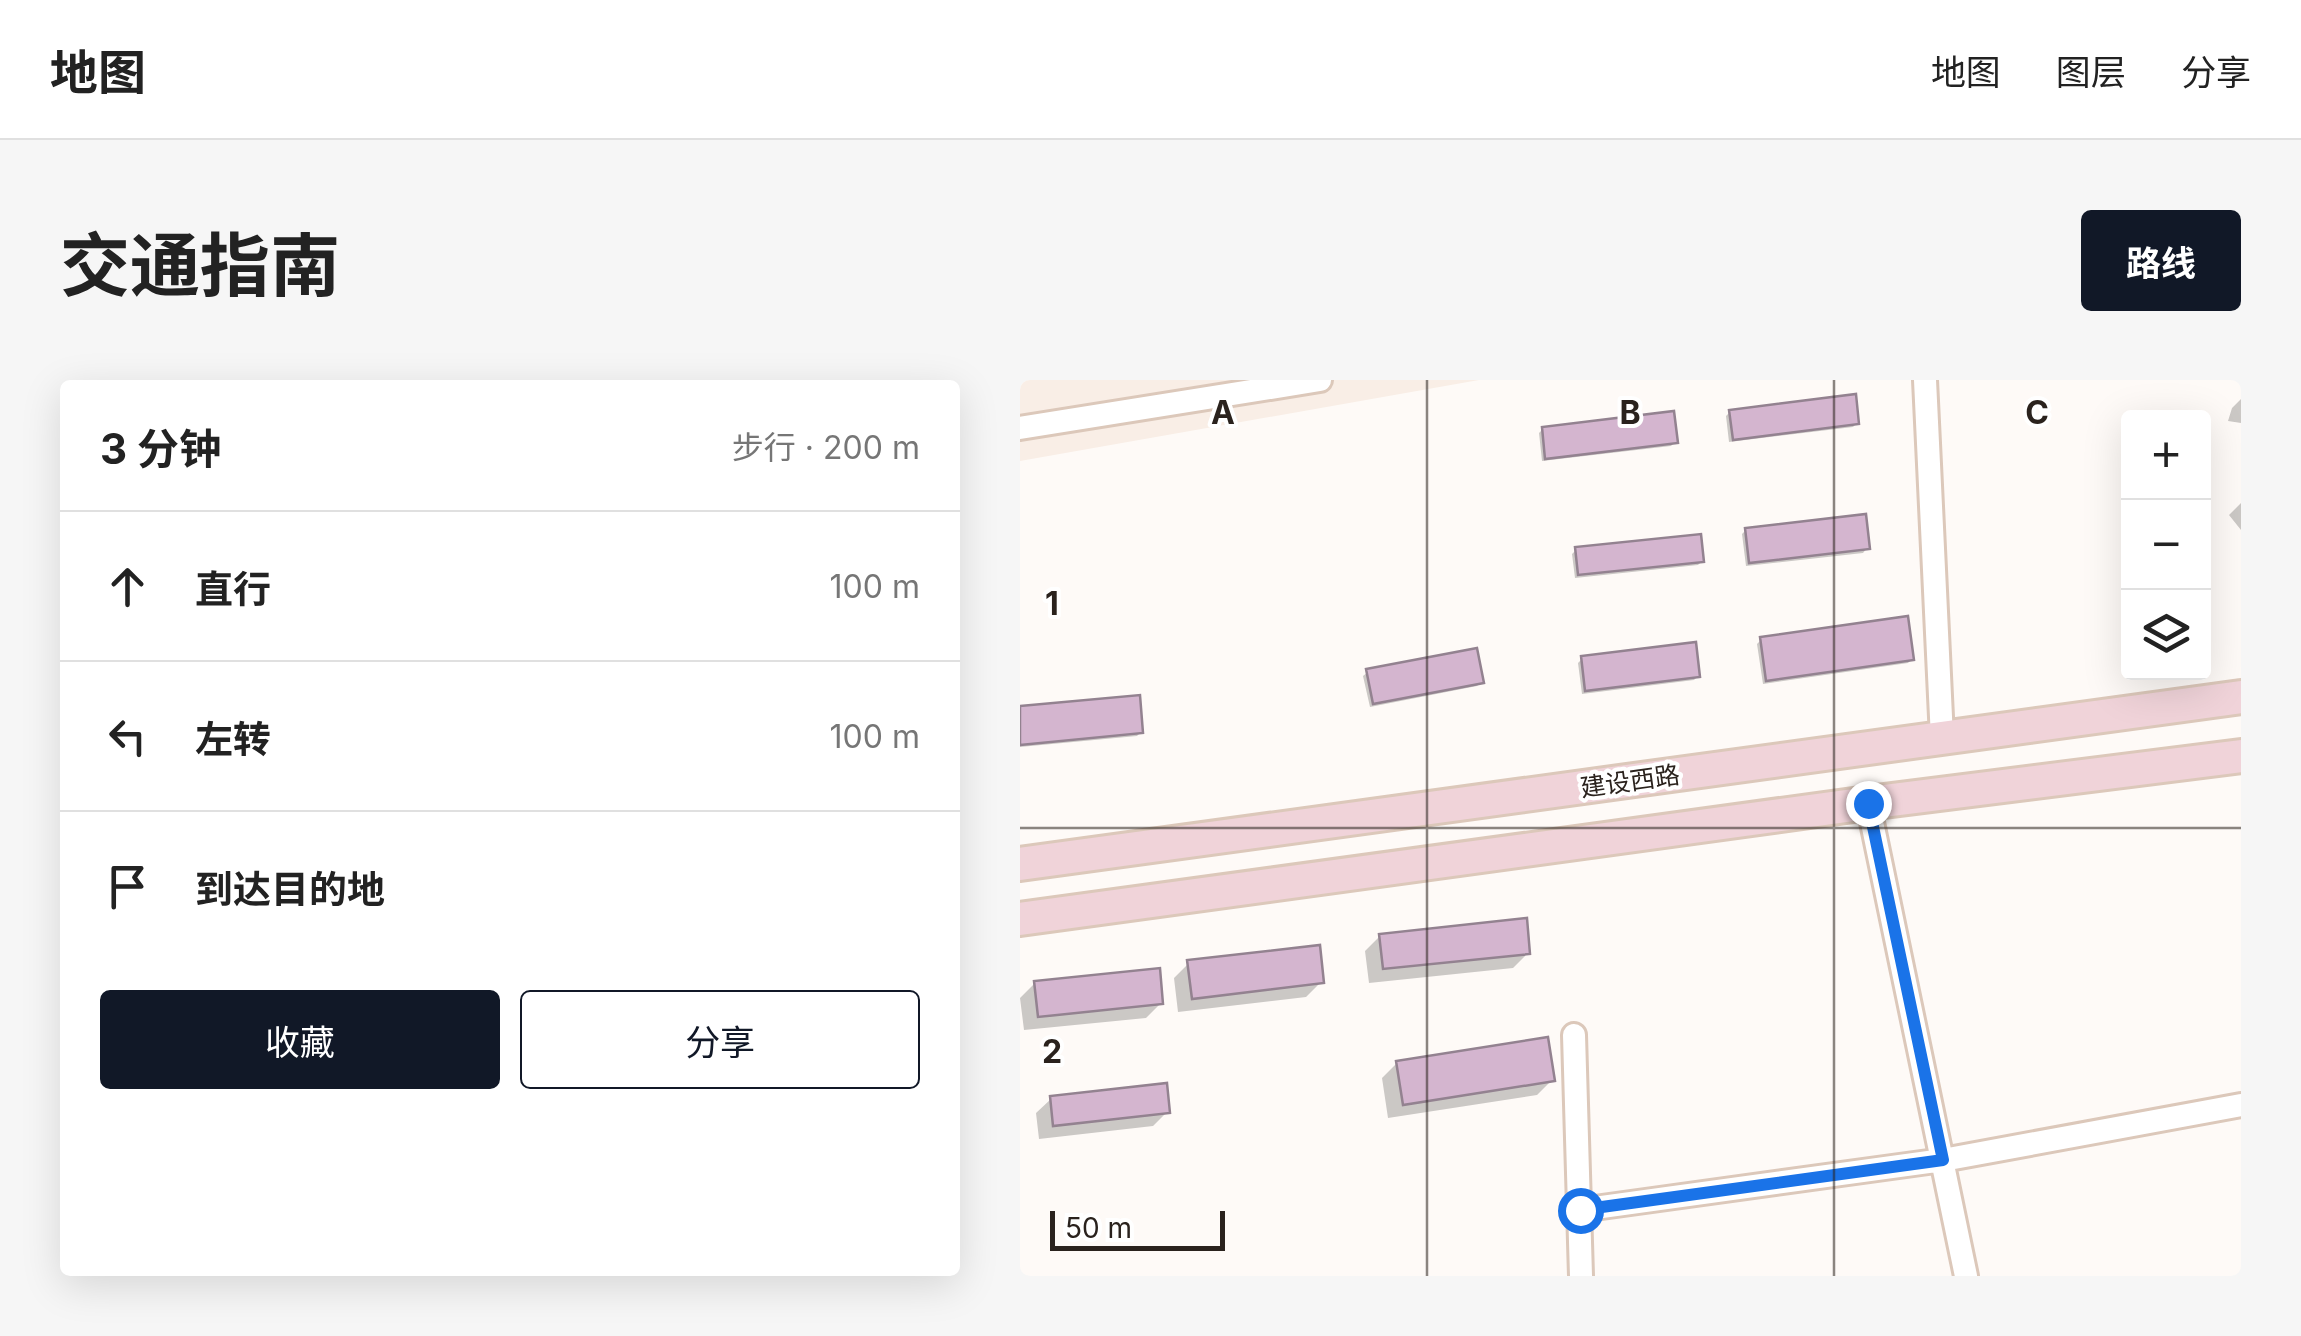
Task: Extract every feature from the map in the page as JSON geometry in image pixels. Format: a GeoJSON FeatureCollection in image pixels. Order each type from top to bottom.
{"type":"FeatureCollection","features":[{"type":"Feature","properties":{"kind":"main road","name":"建设西路"},"geometry":{"type":"LineString","coordinates":[[1020,864],[2241,697]]}},
{"type":"Feature","properties":{"kind":"main road"},"geometry":{"type":"LineString","coordinates":[[1020,918],[2241,756]]}},
{"type":"Feature","properties":{"kind":"street"},"geometry":{"type":"LineString","coordinates":[[1020,428],[1320,380]]}},
{"type":"Feature","properties":{"kind":"street"},"geometry":{"type":"LineString","coordinates":[[1925,380],[1942,738]]}},
{"type":"Feature","properties":{"kind":"street"},"geometry":{"type":"LineString","coordinates":[[1868,803],[1966,1276]]}},
{"type":"Feature","properties":{"kind":"street"},"geometry":{"type":"LineString","coordinates":[[1574,1035],[1581,1276]]}},
{"type":"Feature","properties":{"kind":"street"},"geometry":{"type":"LineString","coordinates":[[1580,1210],[1943,1160],[2241,1105]]}},
{"type":"Feature","properties":{"kind":"shaded area"},"geometry":{"type":"Polygon","coordinates":[[[1020,380],[1479,380],[1020,461],[1020,380]]]}},
{"type":"Feature","properties":{"kind":"building"},"geometry":{"type":"Polygon","coordinates":[[[1856,394],[1859,424],[1733,440],[1729,410],[1856,394]]]}},
{"type":"Feature","properties":{"kind":"building"},"geometry":{"type":"Polygon","coordinates":[[[1674,411],[1678,443],[1545,459],[1542,427],[1674,411]]]}},
{"type":"Feature","properties":{"kind":"building"},"geometry":{"type":"Polygon","coordinates":[[[1866,514],[1870,549],[1749,563],[1745,528],[1866,514]]]}},
{"type":"Feature","properties":{"kind":"building"},"geometry":{"type":"Polygon","coordinates":[[[1701,534],[1704,562],[1578,575],[1575,547],[1701,534]]]}},
{"type":"Feature","properties":{"kind":"building"},"geometry":{"type":"Polygon","coordinates":[[[1908,616],[1914,660],[1766,681],[1760,637],[1908,616]]]}},
{"type":"Feature","properties":{"kind":"building"},"geometry":{"type":"Polygon","coordinates":[[[1696,642],[1700,677],[1585,691],[1581,656],[1696,642]]]}},
{"type":"Feature","properties":{"kind":"building"},"geometry":{"type":"Polygon","coordinates":[[[1477,648],[1484,683],[1373,704],[1366,669],[1477,648]]]}},
{"type":"Feature","properties":{"kind":"building"},"geometry":{"type":"Polygon","coordinates":[[[1140,695],[1143,733],[1020,745],[1020,706],[1140,695]]]}},
{"type":"Feature","properties":{"kind":"building"},"geometry":{"type":"Polygon","coordinates":[[[1527,918],[1530,954],[1383,969],[1379,934],[1527,918]]]}},
{"type":"Feature","properties":{"kind":"building"},"geometry":{"type":"Polygon","coordinates":[[[1320,945],[1324,983],[1192,999],[1187,960],[1320,945]]]}},
{"type":"Feature","properties":{"kind":"building"},"geometry":{"type":"Polygon","coordinates":[[[1160,968],[1163,1004],[1038,1017],[1034,981],[1160,968]]]}},
{"type":"Feature","properties":{"kind":"building"},"geometry":{"type":"Polygon","coordinates":[[[1548,1037],[1555,1081],[1403,1105],[1396,1061],[1548,1037]]]}},
{"type":"Feature","properties":{"kind":"building"},"geometry":{"type":"Polygon","coordinates":[[[1167,1083],[1170,1113],[1053,1126],[1050,1096],[1167,1083]]]}},
{"type":"Feature","properties":{"kind":"route"},"geometry":{"type":"LineString","coordinates":[[1580,1210],[1943,1160],[1868,803]]}}]}
